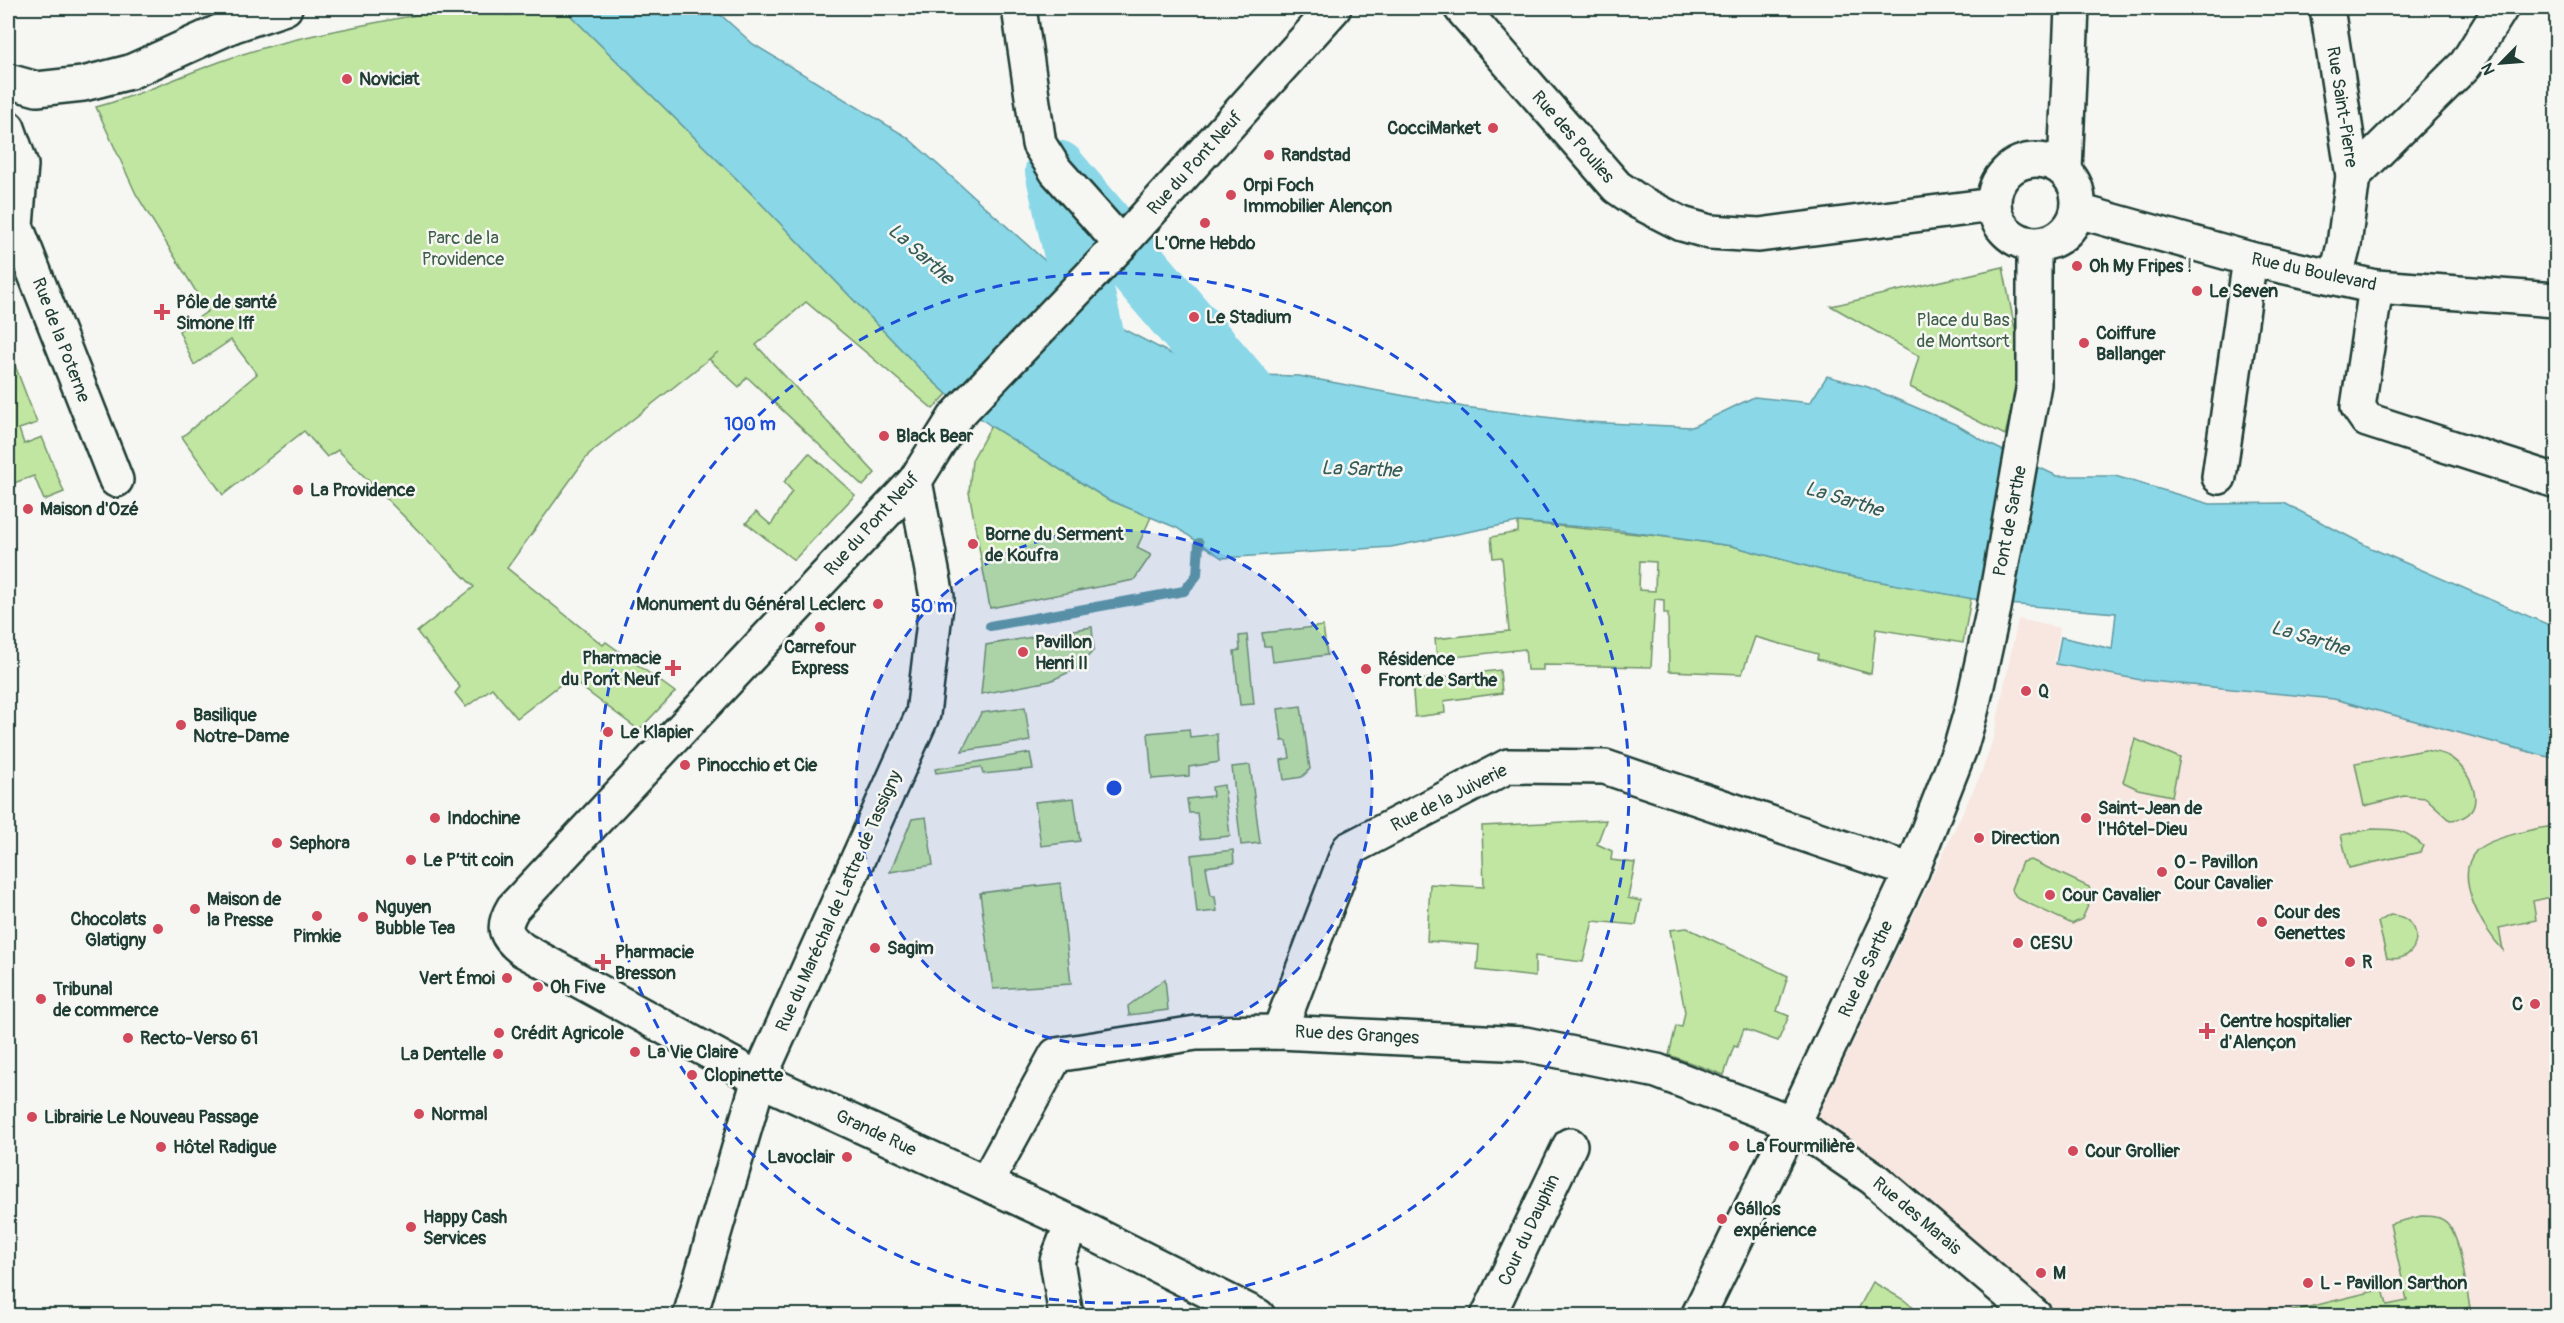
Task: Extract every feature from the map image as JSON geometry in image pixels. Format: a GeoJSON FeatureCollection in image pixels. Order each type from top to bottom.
{"type":"FeatureCollection","features":[{"type":"Feature","properties":{"kind":"street"},"geometry":{"type":"LineString","coordinates":[[8,81],[37,89],[83,84],[130,72],[234,25],[285,8]]}},
{"type":"Feature","properties":{"kind":"street"},"geometry":{"type":"LineString","coordinates":[[1019,8],[1040,144],[1056,171],[1121,244]]}},
{"type":"Feature","properties":{"kind":"street","name":"Rue du Pont Neuf"},"geometry":{"type":"LineString","coordinates":[[506,930],[506,920],[513,908],[915,481],[955,417],[1121,244],[1334,8]]}},
{"type":"Feature","properties":{"kind":"street","name":"Rue des Poulies"},"geometry":{"type":"LineString","coordinates":[[1461,8],[1617,187],[1639,202],[1682,224],[1710,232],[1759,235],[1993,205]]}},
{"type":"Feature","properties":{"kind":"street"},"geometry":{"type":"LineString","coordinates":[[2065,171],[2072,8]]}},
{"type":"Feature","properties":{"kind":"street","name":"Rue Saint-Pierre"},"geometry":{"type":"LineString","coordinates":[[2327,8],[2353,176],[2344,245],[2336,277]]}},
{"type":"Feature","properties":{"kind":"street"},"geometry":{"type":"LineString","coordinates":[[2353,176],[2466,64],[2501,8]]}},
{"type":"Feature","properties":{"kind":"street","name":"Rue de la Poterne"},"geometry":{"type":"LineString","coordinates":[[8,128],[21,165],[16,226],[116,480]]}},
{"type":"Feature","properties":{"kind":"street"},"geometry":{"type":"LineString","coordinates":[[2027,160],[2054,163],[2065,171],[2076,186],[2079,198],[2078,211],[2072,225],[2062,236],[2049,243],[2034,245],[2020,242],[2008,234],[1995,216],[1993,205],[1998,182],[2015,165],[2027,160]]}},
{"type":"Feature","properties":{"kind":"street","name":"Rue du Boulevard"},"geometry":{"type":"LineString","coordinates":[[2078,211],[2250,259],[2376,287],[2556,300]]}},
{"type":"Feature","properties":{"kind":"street","name":"Pont de Sarthe"},"geometry":{"type":"LineString","coordinates":[[1994,608],[2034,384],[2034,245]]}},
{"type":"Feature","properties":{"kind":"street"},"geometry":{"type":"LineString","coordinates":[[2220,477],[2250,259]]}},
{"type":"Feature","properties":{"kind":"street"},"geometry":{"type":"LineString","coordinates":[[2376,287],[2358,408],[2367,420],[2556,481]]}},
{"type":"Feature","properties":{"kind":"street","name":"Rue du Maréchal de Lattre de Tassigny"},"geometry":{"type":"LineString","coordinates":[[690,1316],[759,1079],[922,714],[937,597],[915,481]]}},
{"type":"Feature","properties":{"kind":"street","name":"Rue de Sarthe"},"geometry":{"type":"LineString","coordinates":[[1698,1316],[1793,1123],[1912,871],[1961,747],[1994,608]]}},
{"type":"Feature","properties":{"kind":"street","name":"Rue de la Juiverie"},"geometry":{"type":"LineString","coordinates":[[1279,1032],[1349,849],[1508,766],[1605,766],[1912,871]]}},
{"type":"Feature","properties":{"kind":"street","name":"Grande Rue"},"geometry":{"type":"LineString","coordinates":[[506,930],[512,941],[523,950],[759,1079],[1072,1223],[1258,1316]]}},
{"type":"Feature","properties":{"kind":"street","name":"Rue des Granges"},"geometry":{"type":"LineString","coordinates":[[986,1183],[1056,1054],[1196,1034],[1279,1032],[1525,1044],[1656,1071],[1793,1123]]}},
{"type":"Feature","properties":{"kind":"street","name":"Rue des Marais"},"geometry":{"type":"LineString","coordinates":[[1793,1123],[1873,1178],[2035,1316]]}},
{"type":"Feature","properties":{"kind":"street","name":"Cour du Dauphin"},"geometry":{"type":"LineString","coordinates":[[1488,1316],[1570,1145]]}},
{"type":"Feature","properties":{"kind":"street"},"geometry":{"type":"LineString","coordinates":[[1066,1316],[1057,1261],[1072,1223]]}},
{"type":"Feature","properties":{"kind":"shaded area","name":"Centre hospitalier d'Alençon"},"geometry":{"type":"Polygon","coordinates":[[[2018,619],[2060,628],[2054,662],[2141,680],[2334,699],[2556,759],[2556,1315],[2059,1315],[1964,1233],[1816,1120],[1982,772],[1994,736],[2018,619]]]}},
{"type":"Feature","properties":{"kind":"green space","name":"Parc de la Providence"},"geometry":{"type":"Polygon","coordinates":[[[439,8],[501,8],[506,15],[565,10],[749,191],[923,372],[947,394],[933,409],[806,302],[756,345],[875,473],[863,486],[747,377],[739,387],[709,359],[589,454],[507,568],[603,645],[606,642],[675,692],[639,730],[569,678],[517,718],[492,688],[466,707],[455,693],[460,687],[417,632],[474,587],[338,450],[327,457],[304,431],[223,495],[182,437],[257,374],[231,340],[194,365],[179,331],[208,311],[136,194],[96,107],[265,47],[426,13],[439,8]]]}},
{"type":"Feature","properties":{"kind":"green space","name":"Place du Bas de Montsort"},"geometry":{"type":"Polygon","coordinates":[[[2003,267],[2018,345],[2014,399],[2005,435],[1910,387],[1919,356],[1831,306],[2003,267]]]}},
{"type":"Feature","properties":{"kind":"green space"},"geometry":{"type":"Polygon","coordinates":[[[8,347],[37,423],[19,429],[24,444],[42,437],[64,492],[44,500],[34,476],[8,485],[8,347]]]}},
{"type":"Feature","properties":{"kind":"green space"},"geometry":{"type":"Polygon","coordinates":[[[991,426],[1107,499],[1151,517],[1137,548],[1151,555],[1134,580],[990,608],[969,492],[972,460],[991,426]]]}},
{"type":"Feature","properties":{"kind":"green space"},"geometry":{"type":"Polygon","coordinates":[[[809,453],[855,495],[794,560],[746,523],[756,512],[771,525],[792,491],[784,482],[809,453]]]}},
{"type":"Feature","properties":{"kind":"green space"},"geometry":{"type":"Polygon","coordinates":[[[1518,522],[1732,546],[1833,573],[1971,598],[1963,643],[1876,629],[1871,674],[1817,659],[1818,654],[1755,637],[1742,674],[1669,671],[1668,613],[1664,613],[1664,600],[1655,599],[1651,667],[1543,665],[1543,670],[1527,670],[1525,649],[1437,659],[1435,639],[1509,631],[1502,557],[1493,558],[1491,537],[1518,532],[1518,522]],[[1640,561],[1639,590],[1655,591],[1656,562],[1640,561]]]}},
{"type":"Feature","properties":{"kind":"green space"},"geometry":{"type":"Polygon","coordinates":[[[1323,626],[1327,655],[1273,662],[1271,646],[1264,646],[1262,633],[1323,626]]]}},
{"type":"Feature","properties":{"kind":"green space"},"geometry":{"type":"Polygon","coordinates":[[[1092,627],[1094,650],[1076,669],[1050,681],[981,694],[986,645],[1092,627]]]}},
{"type":"Feature","properties":{"kind":"green space"},"geometry":{"type":"Polygon","coordinates":[[[1247,635],[1254,704],[1240,705],[1234,651],[1240,650],[1239,636],[1247,635]]]}},
{"type":"Feature","properties":{"kind":"green space"},"geometry":{"type":"Polygon","coordinates":[[[1500,670],[1502,693],[1444,701],[1445,713],[1415,717],[1412,681],[1500,670]]]}},
{"type":"Feature","properties":{"kind":"green space"},"geometry":{"type":"Polygon","coordinates":[[[1301,706],[1310,769],[1302,777],[1284,780],[1281,760],[1290,758],[1287,741],[1282,741],[1278,709],[1301,706]]]}},
{"type":"Feature","properties":{"kind":"green space"},"geometry":{"type":"Polygon","coordinates":[[[1025,707],[1030,741],[962,751],[981,713],[1025,707]]]}},
{"type":"Feature","properties":{"kind":"green space"},"geometry":{"type":"Polygon","coordinates":[[[1189,729],[1190,737],[1217,734],[1219,762],[1189,767],[1189,776],[1152,779],[1148,733],[1189,729]]]}},
{"type":"Feature","properties":{"kind":"green space"},"geometry":{"type":"Polygon","coordinates":[[[2135,739],[2180,758],[2172,796],[2138,789],[2123,782],[2135,739]]]}},
{"type":"Feature","properties":{"kind":"green space"},"geometry":{"type":"Polygon","coordinates":[[[2425,750],[2446,755],[2457,762],[2464,771],[2471,781],[2474,792],[2475,802],[2471,811],[2463,817],[2450,820],[2426,798],[2404,796],[2364,806],[2355,763],[2425,750]]]}},
{"type":"Feature","properties":{"kind":"green space"},"geometry":{"type":"Polygon","coordinates":[[[1030,753],[1033,769],[983,774],[981,767],[936,773],[935,769],[1030,753]]]}},
{"type":"Feature","properties":{"kind":"green space"},"geometry":{"type":"Polygon","coordinates":[[[1250,765],[1260,843],[1241,845],[1232,767],[1250,765]]]}},
{"type":"Feature","properties":{"kind":"green space"},"geometry":{"type":"Polygon","coordinates":[[[1224,785],[1230,836],[1200,839],[1197,813],[1189,813],[1187,799],[1213,796],[1212,787],[1224,785]]]}},
{"type":"Feature","properties":{"kind":"green space"},"geometry":{"type":"Polygon","coordinates":[[[1074,798],[1080,841],[1041,846],[1035,802],[1074,798]]]}},
{"type":"Feature","properties":{"kind":"green space"},"geometry":{"type":"Polygon","coordinates":[[[926,817],[933,865],[890,872],[912,819],[926,817]]]}},
{"type":"Feature","properties":{"kind":"green space"},"geometry":{"type":"Polygon","coordinates":[[[1606,820],[1597,844],[1612,851],[1611,860],[1635,863],[1628,898],[1641,901],[1636,925],[1593,921],[1583,962],[1535,956],[1535,977],[1477,970],[1479,945],[1427,941],[1430,884],[1484,887],[1482,826],[1606,820]]]}},
{"type":"Feature","properties":{"kind":"green space"},"geometry":{"type":"Polygon","coordinates":[[[2555,826],[2556,896],[2533,901],[2536,920],[2499,928],[2503,950],[2487,930],[2473,903],[2467,875],[2469,862],[2476,851],[2491,842],[2525,831],[2555,826]]]}},
{"type":"Feature","properties":{"kind":"green space"},"geometry":{"type":"Polygon","coordinates":[[[2372,829],[2400,831],[2411,836],[2423,846],[2420,852],[2349,868],[2341,835],[2372,829]]]}},
{"type":"Feature","properties":{"kind":"green space"},"geometry":{"type":"Polygon","coordinates":[[[1233,850],[1234,863],[1206,867],[1211,896],[1215,896],[1217,911],[1197,913],[1191,855],[1233,850]]]}},
{"type":"Feature","properties":{"kind":"green space"},"geometry":{"type":"Polygon","coordinates":[[[2031,860],[2089,887],[2092,897],[2082,919],[2072,924],[2017,898],[2011,889],[2022,862],[2031,860]]]}},
{"type":"Feature","properties":{"kind":"green space"},"geometry":{"type":"Polygon","coordinates":[[[1060,883],[1071,984],[993,989],[980,893],[1060,883]]]}},
{"type":"Feature","properties":{"kind":"green space"},"geometry":{"type":"Polygon","coordinates":[[[2390,915],[2402,917],[2415,931],[2416,940],[2413,948],[2408,954],[2399,958],[2387,958],[2378,922],[2390,915]]]}},
{"type":"Feature","properties":{"kind":"green space"},"geometry":{"type":"Polygon","coordinates":[[[1687,928],[1788,976],[1777,1011],[1789,1016],[1778,1041],[1744,1029],[1737,1047],[1734,1046],[1724,1075],[1669,1055],[1676,1026],[1682,1027],[1685,1012],[1670,930],[1687,928]]]}},
{"type":"Feature","properties":{"kind":"green space"},"geometry":{"type":"Polygon","coordinates":[[[1165,979],[1168,1010],[1129,1015],[1128,1006],[1165,979]]]}},
{"type":"Feature","properties":{"kind":"green space"},"geometry":{"type":"Polygon","coordinates":[[[2421,1216],[2442,1219],[2453,1232],[2460,1252],[2470,1307],[2435,1316],[2276,1315],[2383,1289],[2387,1305],[2407,1301],[2390,1224],[2421,1216]]]}},
{"type":"Feature","properties":{"kind":"green space"},"geometry":{"type":"Polygon","coordinates":[[[1873,1282],[1904,1300],[1922,1315],[1855,1315],[1873,1282]]]}},
{"type":"Feature","properties":{"kind":"water"},"geometry":{"type":"Polygon","coordinates":[[[501,8],[713,8],[753,44],[907,137],[1119,327],[1210,374],[1299,376],[1464,407],[1585,422],[1692,427],[1754,397],[1810,403],[1827,376],[1868,387],[1957,425],[1987,443],[2057,476],[2115,476],[2210,504],[2284,503],[2371,548],[2556,628],[2556,759],[2334,699],[2141,680],[2056,664],[2061,637],[2112,649],[2116,613],[1995,603],[1833,573],[1732,546],[1609,529],[1518,522],[1391,547],[1222,558],[1177,528],[1107,499],[991,426],[947,394],[923,372],[749,191],[565,10],[506,15],[501,8]]]}},
{"type":"Feature","properties":{"kind":"waterway","name":"La Sarthe"},"geometry":{"type":"LineString","coordinates":[[1096,348],[1056,171],[1285,440]]}},
{"type":"Feature","properties":{"kind":"waterway"},"geometry":{"type":"LineString","coordinates":[[990,626],[1184,591],[1197,575],[1199,543]]}},
{"type":"Feature","properties":{"kind":"place","name":"Noviciat"},"geometry":{"type":"Point","coordinates":[347,79]}},
{"type":"Feature","properties":{"kind":"place","name":"CocciMarket"},"geometry":{"type":"Point","coordinates":[1493,128]}},
{"type":"Feature","properties":{"kind":"place","name":"Randstad"},"geometry":{"type":"Point","coordinates":[1269,155]}},
{"type":"Feature","properties":{"kind":"place","name":"Orpi Foch Immobilier Alençon"},"geometry":{"type":"Point","coordinates":[1231,195]}},
{"type":"Feature","properties":{"kind":"place","name":"L'Orne Hebdo"},"geometry":{"type":"Point","coordinates":[1205,223]}},
{"type":"Feature","properties":{"kind":"place","name":"Oh My Fripes !"},"geometry":{"type":"Point","coordinates":[2077,266]}},
{"type":"Feature","properties":{"kind":"place","name":"Le Seven"},"geometry":{"type":"Point","coordinates":[2197,291]}},
{"type":"Feature","properties":{"kind":"place","name":"Pôle de santé Simone Iff"},"geometry":{"type":"Point","coordinates":[162,312]}},
{"type":"Feature","properties":{"kind":"place","name":"Le Stadium"},"geometry":{"type":"Point","coordinates":[1194,317]}},
{"type":"Feature","properties":{"kind":"place","name":"Coiffure Ballanger"},"geometry":{"type":"Point","coordinates":[2084,343]}},
{"type":"Feature","properties":{"kind":"place","name":"Black Bear"},"geometry":{"type":"Point","coordinates":[884,436]}},
{"type":"Feature","properties":{"kind":"place","name":"La Providence"},"geometry":{"type":"Point","coordinates":[298,490]}},
{"type":"Feature","properties":{"kind":"place","name":"Maison d'Ozé"},"geometry":{"type":"Point","coordinates":[28,509]}},
{"type":"Feature","properties":{"kind":"place","name":"Borne du Serment de Koufra"},"geometry":{"type":"Point","coordinates":[973,544]}},
{"type":"Feature","properties":{"kind":"place","name":"Monument du Général Leclerc"},"geometry":{"type":"Point","coordinates":[878,604]}},
{"type":"Feature","properties":{"kind":"place","name":"Carrefour Express"},"geometry":{"type":"Point","coordinates":[820,627]}},
{"type":"Feature","properties":{"kind":"place","name":"Pavillon Henri II"},"geometry":{"type":"Point","coordinates":[1023,652]}},
{"type":"Feature","properties":{"kind":"place","name":"Pharmacie du Pont Neuf"},"geometry":{"type":"Point","coordinates":[673,668]}},
{"type":"Feature","properties":{"kind":"place","name":"Résidence Front de Sarthe"},"geometry":{"type":"Point","coordinates":[1366,669]}},
{"type":"Feature","properties":{"kind":"place","name":"Q"},"geometry":{"type":"Point","coordinates":[2026,691]}},
{"type":"Feature","properties":{"kind":"place","name":"Basilique Notre-Dame"},"geometry":{"type":"Point","coordinates":[181,725]}},
{"type":"Feature","properties":{"kind":"place","name":"Le Klapier"},"geometry":{"type":"Point","coordinates":[608,732]}},
{"type":"Feature","properties":{"kind":"place","name":"Pinocchio et Cie"},"geometry":{"type":"Point","coordinates":[685,765]}},
{"type":"Feature","properties":{"kind":"place","name":"Indochine"},"geometry":{"type":"Point","coordinates":[435,818]}},
{"type":"Feature","properties":{"kind":"place","name":"Saint-Jean de l'Hôtel-Dieu"},"geometry":{"type":"Point","coordinates":[2086,818]}},
{"type":"Feature","properties":{"kind":"place","name":"Direction"},"geometry":{"type":"Point","coordinates":[1979,838]}},
{"type":"Feature","properties":{"kind":"place","name":"Sephora"},"geometry":{"type":"Point","coordinates":[277,843]}},
{"type":"Feature","properties":{"kind":"place","name":"Le P’tit coin"},"geometry":{"type":"Point","coordinates":[411,860]}},
{"type":"Feature","properties":{"kind":"place","name":"O - Pavillon Cour Cavalier"},"geometry":{"type":"Point","coordinates":[2162,872]}},
{"type":"Feature","properties":{"kind":"place","name":"Cour Cavalier"},"geometry":{"type":"Point","coordinates":[2050,895]}},
{"type":"Feature","properties":{"kind":"place","name":"Maison de la Presse"},"geometry":{"type":"Point","coordinates":[195,909]}},
{"type":"Feature","properties":{"kind":"place","name":"Pimkie"},"geometry":{"type":"Point","coordinates":[317,916]}},
{"type":"Feature","properties":{"kind":"place","name":"Nguyen Bubble Tea"},"geometry":{"type":"Point","coordinates":[363,917]}},
{"type":"Feature","properties":{"kind":"place","name":"Cour des Genettes"},"geometry":{"type":"Point","coordinates":[2262,922]}},
{"type":"Feature","properties":{"kind":"place","name":"Chocolats Glatigny"},"geometry":{"type":"Point","coordinates":[158,929]}},
{"type":"Feature","properties":{"kind":"place","name":"CESU"},"geometry":{"type":"Point","coordinates":[2018,943]}},
{"type":"Feature","properties":{"kind":"place","name":"Sagim"},"geometry":{"type":"Point","coordinates":[875,948]}},
{"type":"Feature","properties":{"kind":"place","name":"Pharmacie Bresson"},"geometry":{"type":"Point","coordinates":[603,962]}},
{"type":"Feature","properties":{"kind":"place","name":"R"},"geometry":{"type":"Point","coordinates":[2350,962]}},
{"type":"Feature","properties":{"kind":"place","name":"Vert Émoi"},"geometry":{"type":"Point","coordinates":[507,978]}},
{"type":"Feature","properties":{"kind":"place","name":"Oh Five"},"geometry":{"type":"Point","coordinates":[538,987]}},
{"type":"Feature","properties":{"kind":"place","name":"Tribunal de commerce"},"geometry":{"type":"Point","coordinates":[41,999]}},
{"type":"Feature","properties":{"kind":"place","name":"C"},"geometry":{"type":"Point","coordinates":[2535,1004]}},
{"type":"Feature","properties":{"kind":"place","name":"Centre hospitalier d'Alençon"},"geometry":{"type":"Point","coordinates":[2207,1031]}},
{"type":"Feature","properties":{"kind":"place","name":"Crédit Agricole"},"geometry":{"type":"Point","coordinates":[499,1033]}},
{"type":"Feature","properties":{"kind":"place","name":"Recto-Verso 61"},"geometry":{"type":"Point","coordinates":[128,1038]}},
{"type":"Feature","properties":{"kind":"place","name":"La Vie Claire"},"geometry":{"type":"Point","coordinates":[635,1052]}},
{"type":"Feature","properties":{"kind":"place","name":"La Dentelle"},"geometry":{"type":"Point","coordinates":[498,1054]}},
{"type":"Feature","properties":{"kind":"place","name":"Clopinette"},"geometry":{"type":"Point","coordinates":[692,1075]}},
{"type":"Feature","properties":{"kind":"place","name":"Normal"},"geometry":{"type":"Point","coordinates":[419,1114]}},
{"type":"Feature","properties":{"kind":"place","name":"Librairie Le Nouveau Passage"},"geometry":{"type":"Point","coordinates":[32,1117]}},
{"type":"Feature","properties":{"kind":"place","name":"La Fourmilière"},"geometry":{"type":"Point","coordinates":[1734,1146]}},
{"type":"Feature","properties":{"kind":"place","name":"Hôtel Radigue"},"geometry":{"type":"Point","coordinates":[161,1147]}},
{"type":"Feature","properties":{"kind":"place","name":"Cour Grollier"},"geometry":{"type":"Point","coordinates":[2073,1151]}},
{"type":"Feature","properties":{"kind":"place","name":"Lavoclair"},"geometry":{"type":"Point","coordinates":[847,1157]}},
{"type":"Feature","properties":{"kind":"place","name":"Gállos expérience"},"geometry":{"type":"Point","coordinates":[1722,1219]}},
{"type":"Feature","properties":{"kind":"place","name":"Happy Cash Services"},"geometry":{"type":"Point","coordinates":[411,1227]}},
{"type":"Feature","properties":{"kind":"place","name":"M"},"geometry":{"type":"Point","coordinates":[2041,1273]}},
{"type":"Feature","properties":{"kind":"place","name":"L - Pavillon Sarthon"},"geometry":{"type":"Point","coordinates":[2308,1283]}}]}
